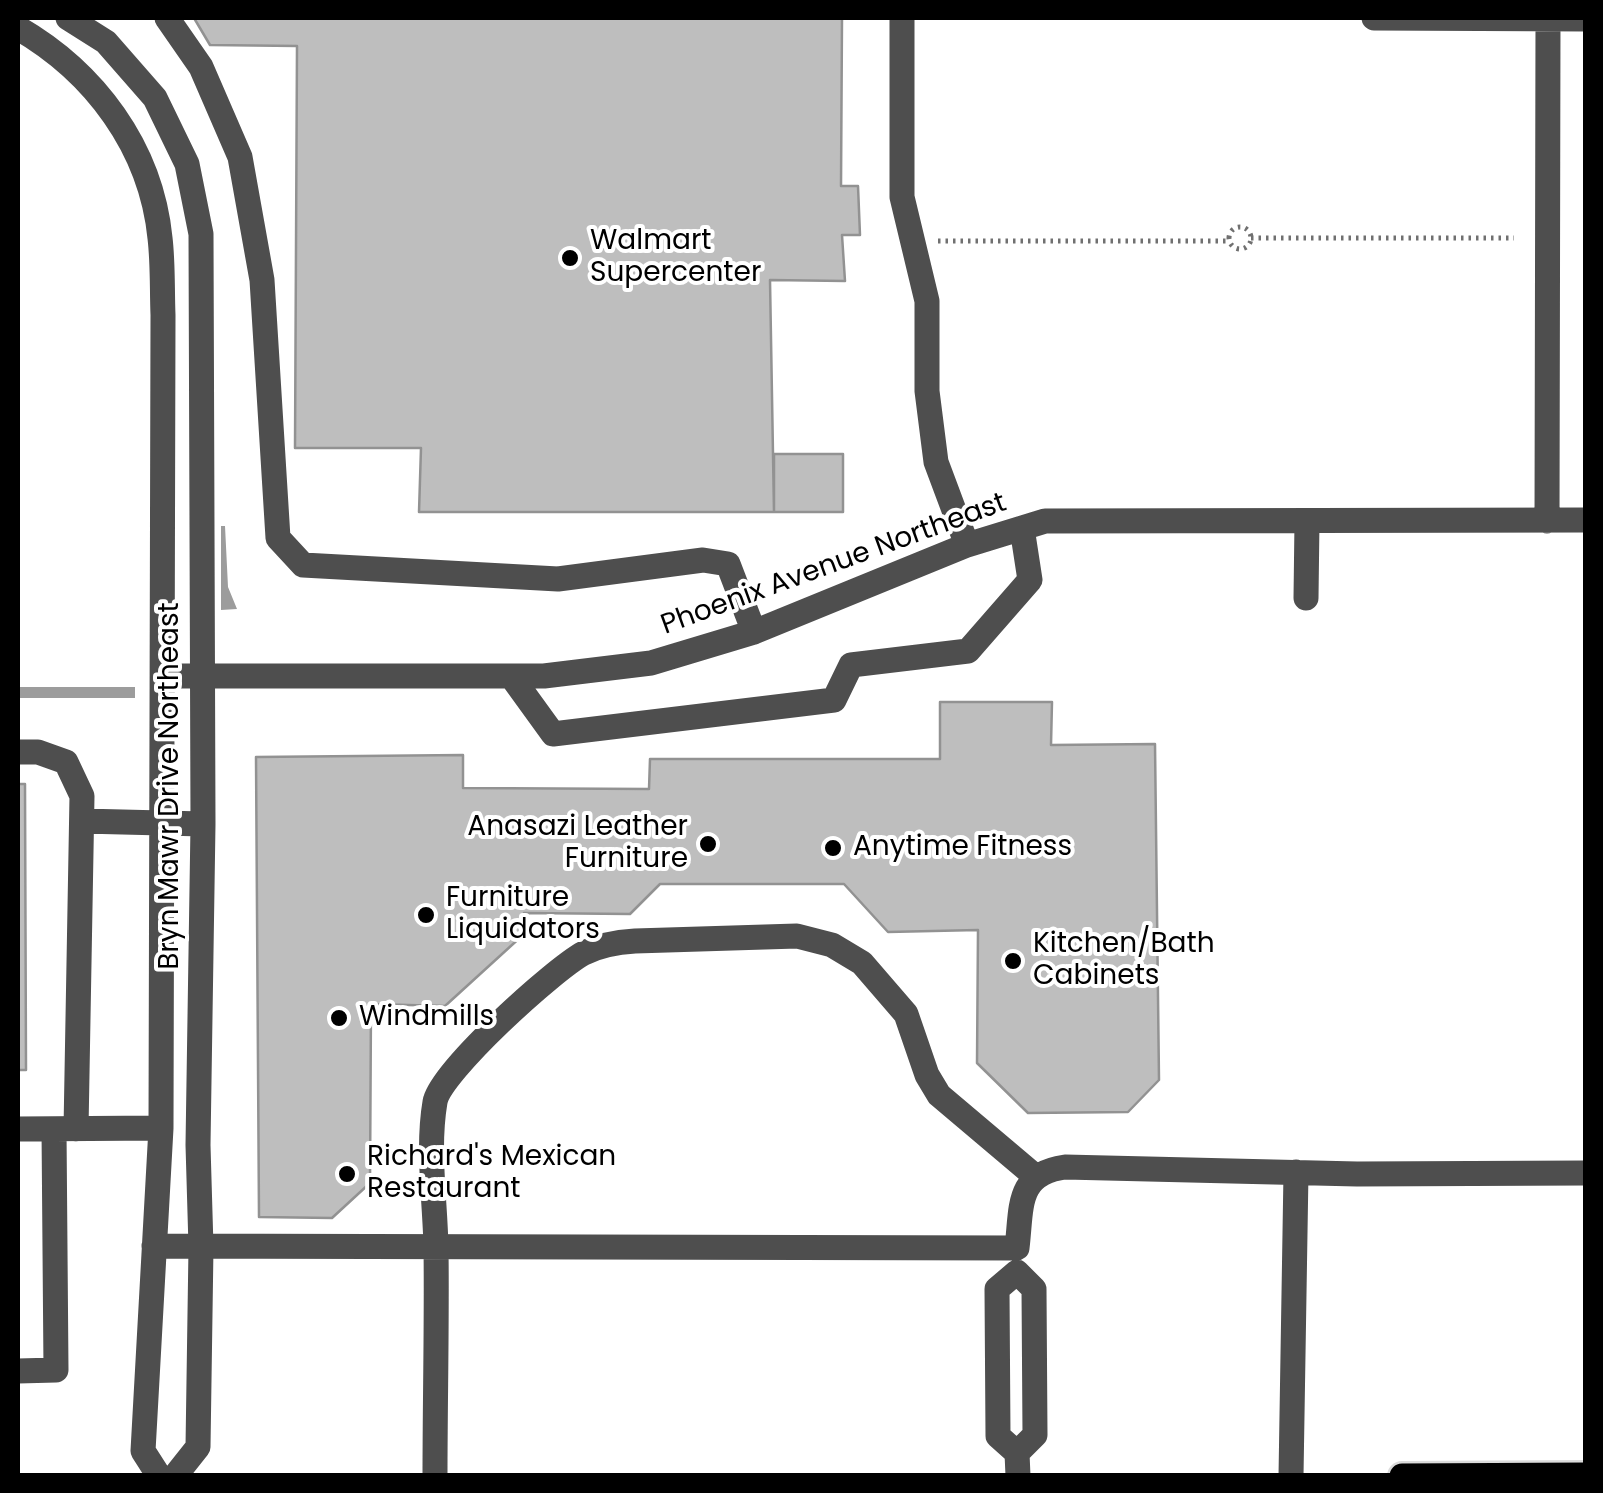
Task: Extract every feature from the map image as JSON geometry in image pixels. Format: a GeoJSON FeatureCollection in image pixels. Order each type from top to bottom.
{"type":"FeatureCollection","features":[{"type":"Feature","properties":{"kind":"main road"},"geometry":{"type":"LineString","coordinates":[[1402,1476],[1586,1474]]}},
{"type":"Feature","properties":{"kind":"street","name":"Bryn Mawr Drive Northeast"},"geometry":{"type":"LineString","coordinates":[[68,18],[106,42],[155,98],[187,164],[201,234],[204,824],[198,1447],[175,1476]]}},
{"type":"Feature","properties":{"kind":"street"},"geometry":{"type":"LineString","coordinates":[[168,18],[201,66],[240,157],[262,280],[278,538],[290,552],[304,565],[558,579],[702,560],[728,564],[754,632]]}},
{"type":"Feature","properties":{"kind":"street"},"geometry":{"type":"LineString","coordinates":[[902,18],[902,197],[927,301],[927,391],[936,462],[967,545]]}},
{"type":"Feature","properties":{"kind":"street"},"geometry":{"type":"LineString","coordinates":[[1374,18],[1586,19]]}},
{"type":"Feature","properties":{"kind":"street"},"geometry":{"type":"LineString","coordinates":[[1547,521],[1548,18]]}},
{"type":"Feature","properties":{"kind":"street","name":"Bryn Mawr Drive Northeast"},"geometry":{"type":"LineString","coordinates":[[18,28],[50,47],[87,80],[116,115],[145,175],[160,234],[164,315],[161,1137],[143,1451],[160,1476]]}},
{"type":"Feature","properties":{"kind":"street"},"geometry":{"type":"LineString","coordinates":[[164,315],[202,313]]}},
{"type":"Feature","properties":{"kind":"street","name":"Phoenix Avenue Northeast"},"geometry":{"type":"LineString","coordinates":[[164,676],[544,676],[650,663],[754,632],[967,545],[1045,521],[1586,520]]}},
{"type":"Feature","properties":{"kind":"street"},"geometry":{"type":"LineString","coordinates":[[1306,598],[1307,521]]}},
{"type":"Feature","properties":{"kind":"street"},"geometry":{"type":"LineString","coordinates":[[510,676],[553,734],[834,700],[852,665],[968,651],[1030,580],[1022,528]]}},
{"type":"Feature","properties":{"kind":"street"},"geometry":{"type":"LineString","coordinates":[[18,752],[38,752],[66,762],[82,796],[56,1370],[18,1371]]}},
{"type":"Feature","properties":{"kind":"street"},"geometry":{"type":"LineString","coordinates":[[82,820],[204,824]]}},
{"type":"Feature","properties":{"kind":"street"},"geometry":{"type":"LineString","coordinates":[[435,1476],[435,1098],[452,1071],[542,984],[583,954],[613,943],[796,936],[832,945],[862,964],[906,1014],[927,1075],[939,1095],[1036,1177]]}},
{"type":"Feature","properties":{"kind":"street"},"geometry":{"type":"LineString","coordinates":[[18,1129],[161,1137],[198,1145]]}},
{"type":"Feature","properties":{"kind":"street"},"geometry":{"type":"LineString","coordinates":[[1017,1260],[1034,1289],[1035,1435],[1018,1464],[998,1436],[997,1289],[1017,1260],[1023,1200],[1029,1182],[1043,1170],[1586,1173]]}},
{"type":"Feature","properties":{"kind":"street"},"geometry":{"type":"LineString","coordinates":[[1292,1476],[1296,1172]]}},
{"type":"Feature","properties":{"kind":"street"},"geometry":{"type":"LineString","coordinates":[[154,1246],[436,1247],[1017,1260]]}},
{"type":"Feature","properties":{"kind":"path"},"geometry":{"type":"LineString","coordinates":[[925,240],[1230,241],[1241,248],[1251,238],[1247,229],[1237,227],[1230,241]]}},
{"type":"Feature","properties":{"kind":"path"},"geometry":{"type":"LineString","coordinates":[[1251,238],[1514,238]]}},
{"type":"Feature","properties":{"kind":"shaded area"},"geometry":{"type":"Polygon","coordinates":[[[221,526],[225,526],[228,587],[237,609],[221,610],[221,526]]]}},
{"type":"Feature","properties":{"kind":"shaded area"},"geometry":{"type":"Polygon","coordinates":[[[18,687],[135,687],[135,698],[18,698],[18,687]]]}},
{"type":"Feature","properties":{"kind":"building","name":"Walmart Supercenter"},"geometry":{"type":"Polygon","coordinates":[[[194,18],[842,18],[841,186],[858,186],[860,235],[842,235],[845,281],[770,280],[774,512],[419,512],[421,448],[295,448],[297,46],[210,45],[194,18]]]}},
{"type":"Feature","properties":{"kind":"building"},"geometry":{"type":"Polygon","coordinates":[[[774,454],[843,454],[843,512],[774,512],[774,454]]]}},
{"type":"Feature","properties":{"kind":"building"},"geometry":{"type":"Polygon","coordinates":[[[940,702],[1052,702],[1051,745],[1155,744],[1159,1080],[1128,1112],[1028,1113],[977,1063],[978,930],[888,932],[844,884],[660,884],[630,914],[524,913],[524,934],[445,1006],[371,1004],[370,1183],[332,1218],[259,1217],[256,757],[463,755],[463,788],[649,789],[650,759],[940,759],[940,702]]]}},
{"type":"Feature","properties":{"kind":"building"},"geometry":{"type":"Polygon","coordinates":[[[18,784],[25,784],[26,1070],[18,1070],[18,784]]]}},
{"type":"Feature","properties":{"kind":"place","name":"Walmart Supercenter"},"geometry":{"type":"Point","coordinates":[570,258]}},
{"type":"Feature","properties":{"kind":"place","name":"Anasazi Leather Furniture"},"geometry":{"type":"Point","coordinates":[708,844]}},
{"type":"Feature","properties":{"kind":"place","name":"Anytime Fitness"},"geometry":{"type":"Point","coordinates":[833,848]}},
{"type":"Feature","properties":{"kind":"place","name":"Furniture Liquidators"},"geometry":{"type":"Point","coordinates":[426,915]}},
{"type":"Feature","properties":{"kind":"place","name":"Kitchen/Bath Cabinets"},"geometry":{"type":"Point","coordinates":[1013,961]}},
{"type":"Feature","properties":{"kind":"place","name":"Windmills"},"geometry":{"type":"Point","coordinates":[339,1018]}},
{"type":"Feature","properties":{"kind":"place","name":"Richard's Mexican Restaurant"},"geometry":{"type":"Point","coordinates":[347,1174]}}]}
